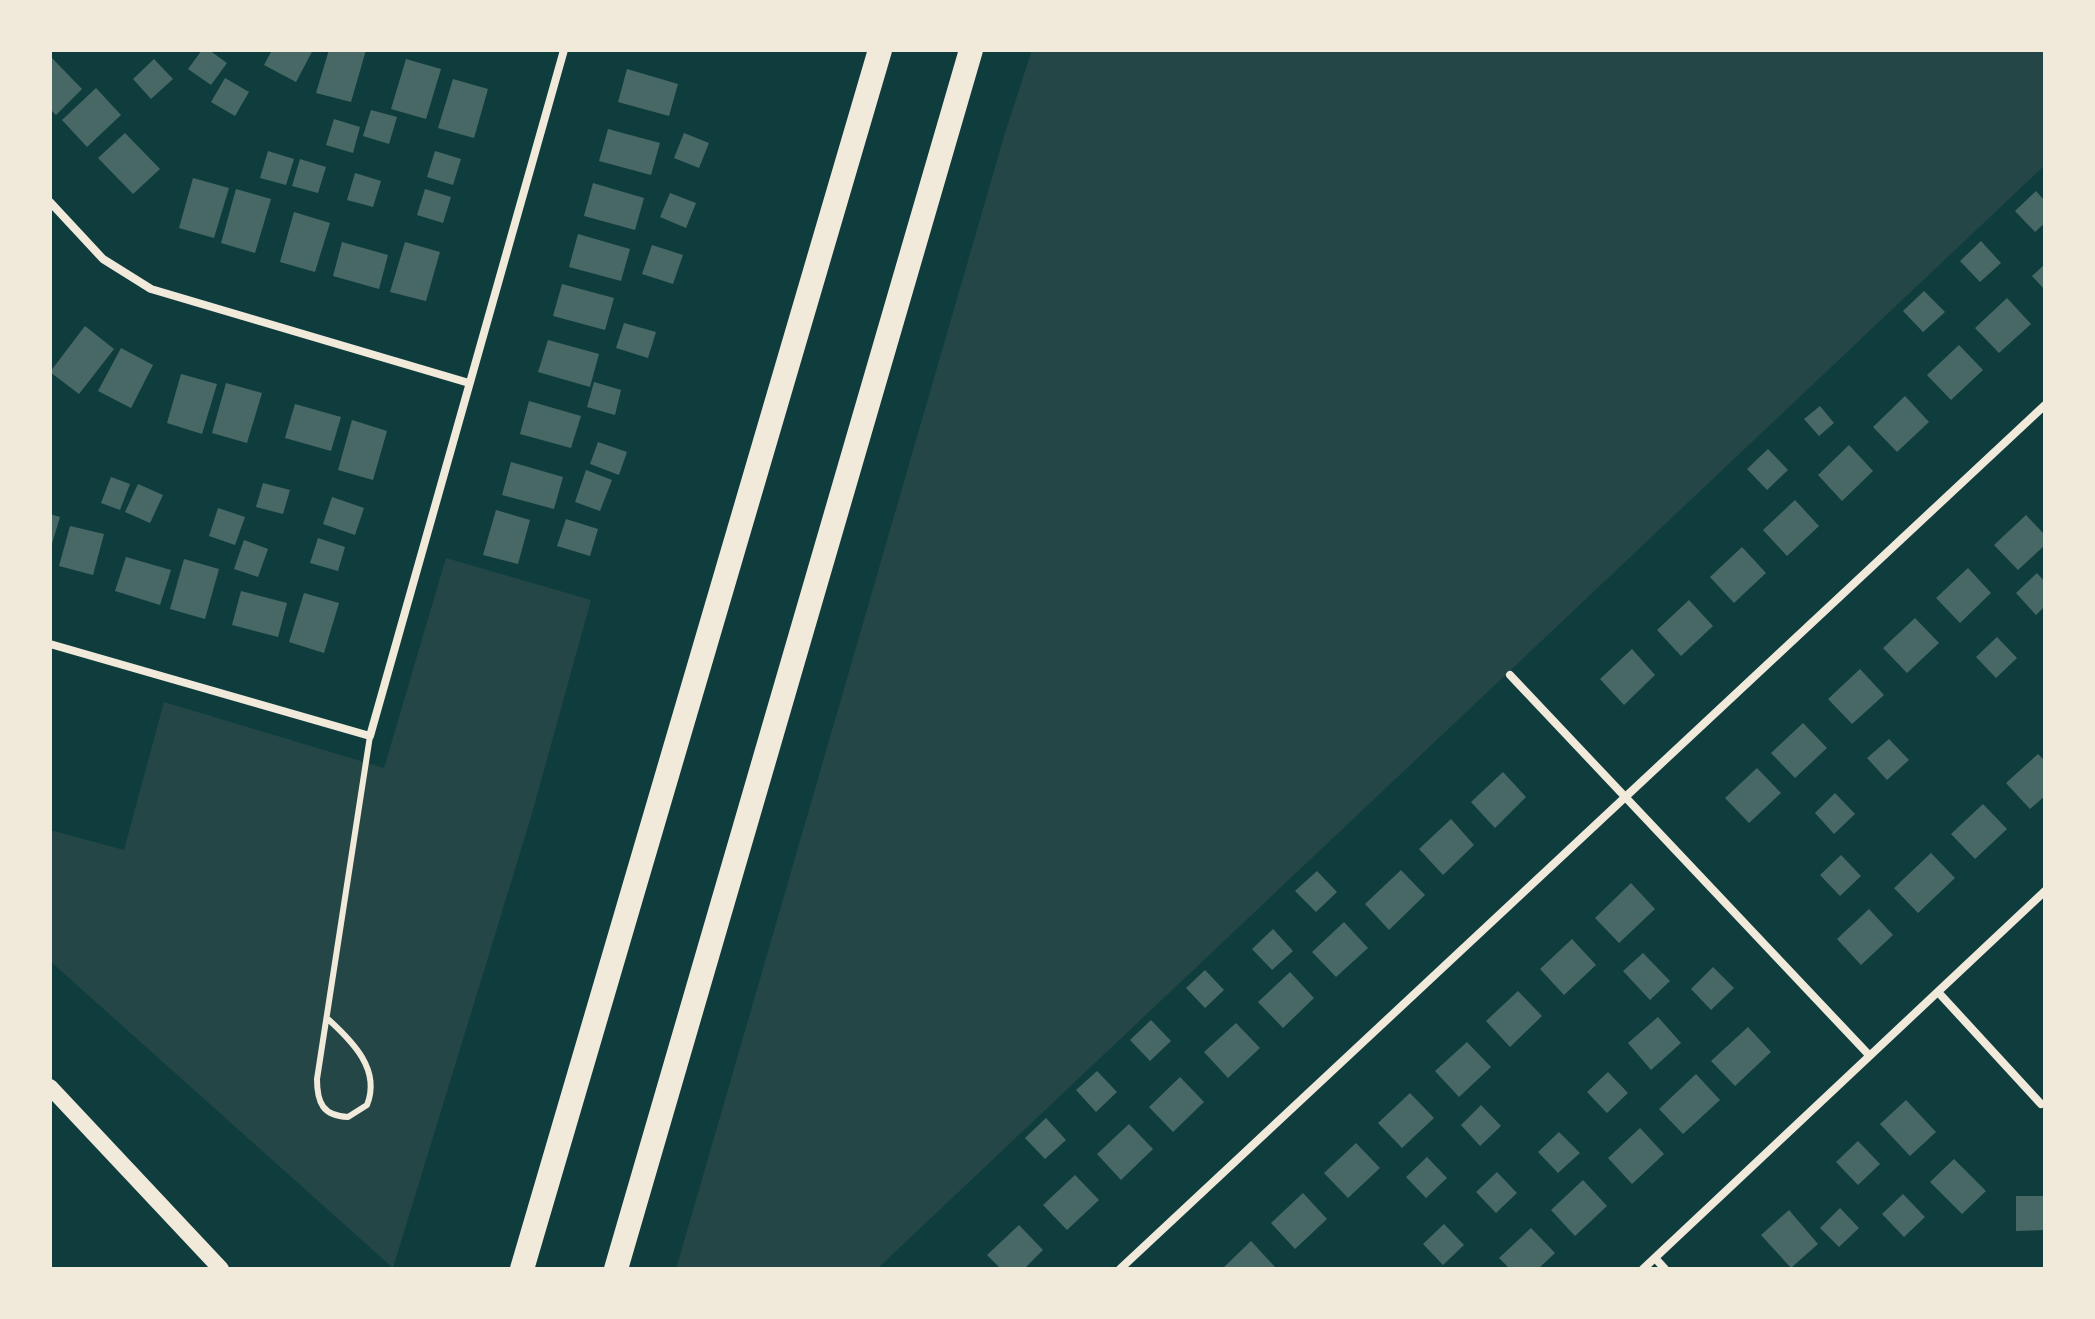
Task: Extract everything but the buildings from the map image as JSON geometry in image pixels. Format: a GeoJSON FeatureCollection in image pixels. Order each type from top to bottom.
{"type":"FeatureCollection","features":[{"type":"Feature","properties":{"kind":"highway"},"geometry":{"type":"LineString","coordinates":[[522,1269],[880,50]]}},
{"type":"Feature","properties":{"kind":"highway"},"geometry":{"type":"LineString","coordinates":[[616,1269],[971,50]]}},
{"type":"Feature","properties":{"kind":"main road"},"geometry":{"type":"LineString","coordinates":[[50,1087],[221,1269]]}},
{"type":"Feature","properties":{"kind":"street"},"geometry":{"type":"LineString","coordinates":[[50,644],[370,736],[564,50]]}},
{"type":"Feature","properties":{"kind":"street"},"geometry":{"type":"LineString","coordinates":[[50,202],[103,259],[151,289],[469,383]]}},
{"type":"Feature","properties":{"kind":"street"},"geometry":{"type":"LineString","coordinates":[[1120,1269],[2045,405]]}},
{"type":"Feature","properties":{"kind":"street"},"geometry":{"type":"LineString","coordinates":[[1510,675],[1869,1055]]}},
{"type":"Feature","properties":{"kind":"street"},"geometry":{"type":"LineString","coordinates":[[1643,1269],[2045,891]]}},
{"type":"Feature","properties":{"kind":"street"},"geometry":{"type":"LineString","coordinates":[[1938,992],[2041,1104]]}},
{"type":"Feature","properties":{"kind":"street"},"geometry":{"type":"LineString","coordinates":[[1655,1258],[1665,1269]]}},
{"type":"Feature","properties":{"kind":"lane"},"geometry":{"type":"LineString","coordinates":[[329,1020],[366,1063],[371,1080],[367,1105],[348,1117],[328,1113],[317,1095],[370,736]]}},
{"type":"Feature","properties":{"kind":"shaded area"},"geometry":{"type":"Polygon","coordinates":[[[1032,50],[2045,50],[2045,165],[877,1269],[676,1269],[1005,133],[1032,50]]]}},
{"type":"Feature","properties":{"kind":"shaded area"},"geometry":{"type":"Polygon","coordinates":[[[446,558],[591,600],[531,817],[393,1268],[50,961],[50,830],[124,850],[164,702],[384,768],[446,558]]]}}]}
